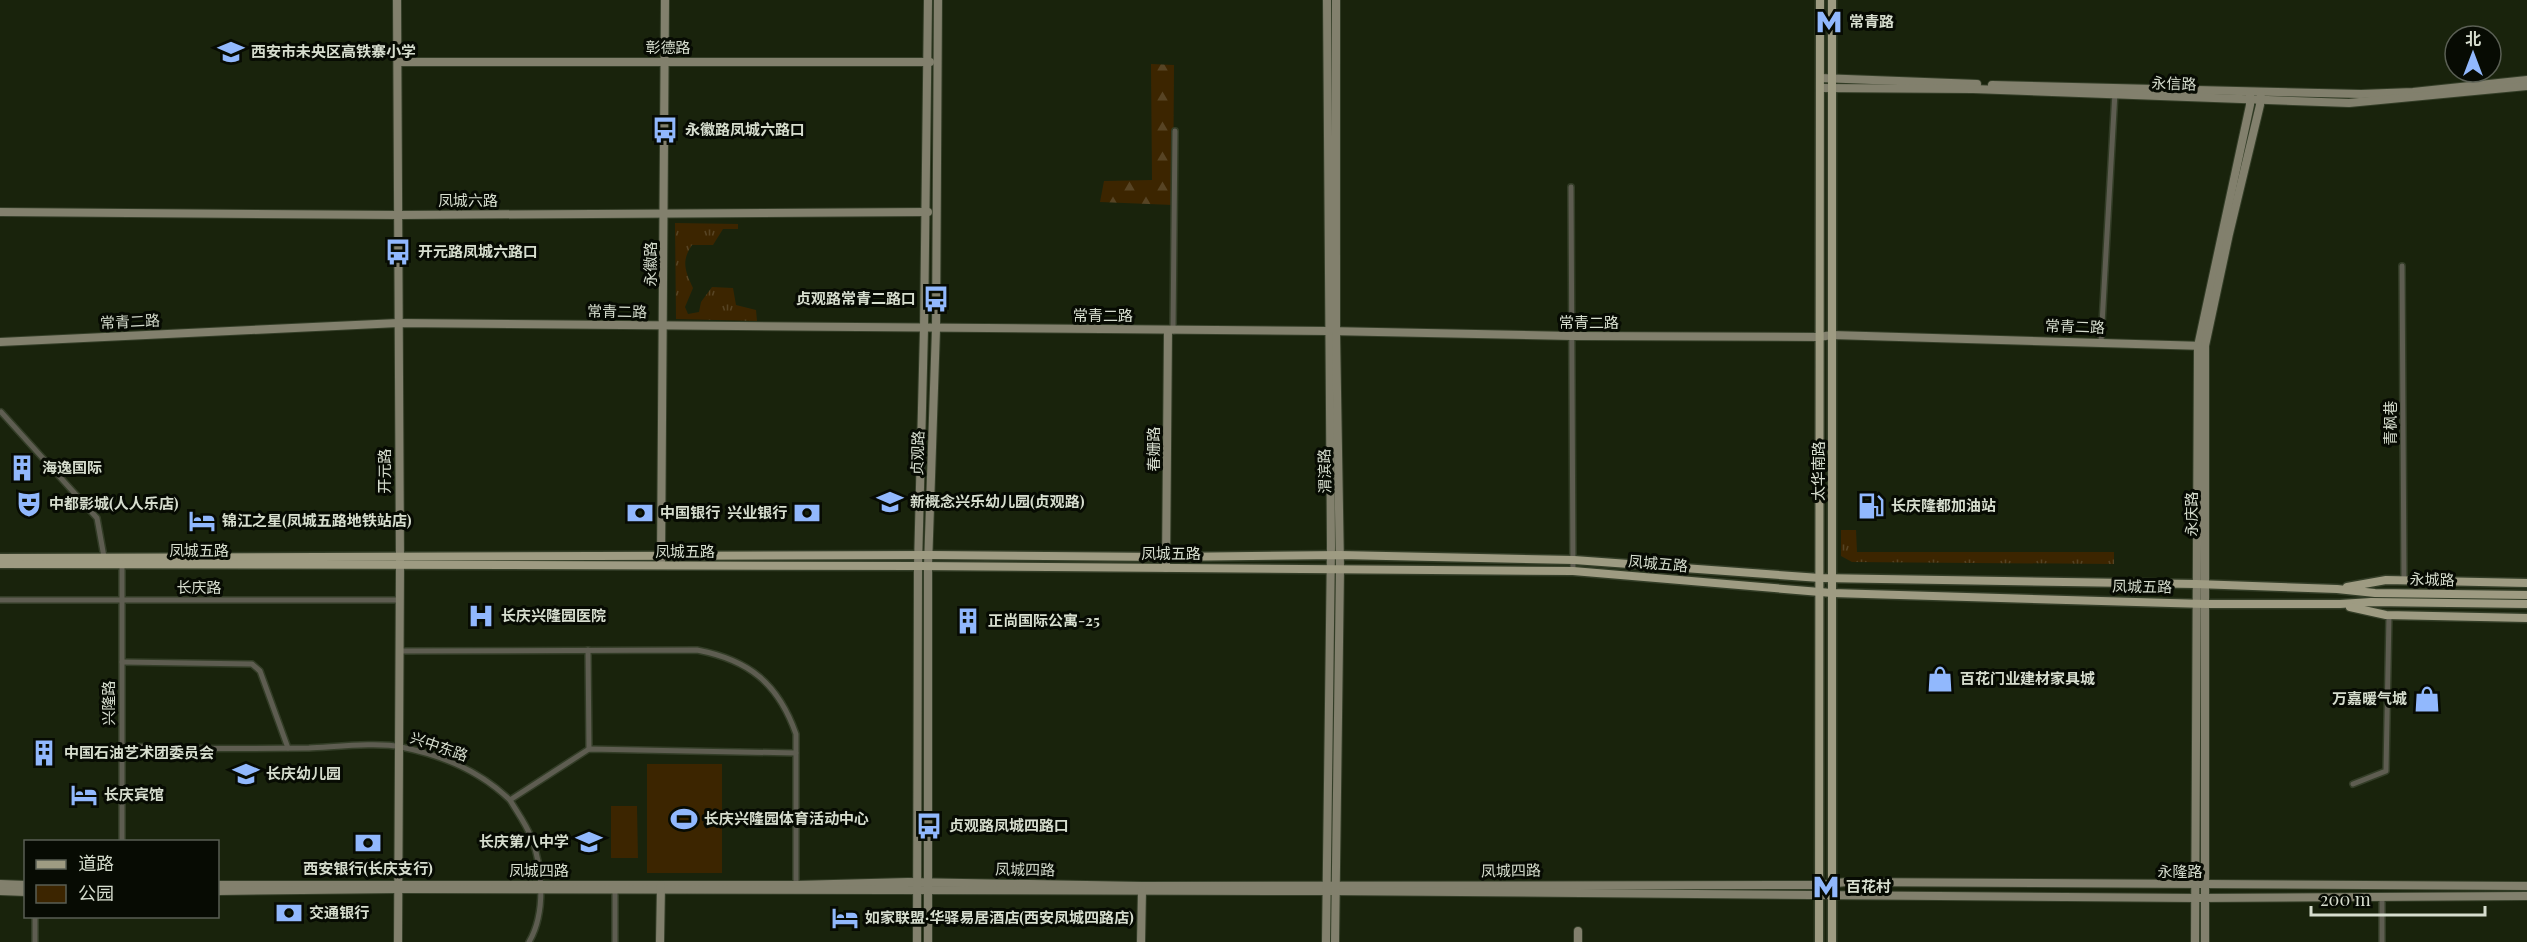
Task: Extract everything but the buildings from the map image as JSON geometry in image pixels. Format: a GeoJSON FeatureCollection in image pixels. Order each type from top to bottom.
{"type":"FeatureCollection","features":[{"type":"Feature","properties":{"kind":"main road","name":"太华南路"},"geometry":{"type":"LineString","coordinates":[[1818,942],[1820,0]]}},
{"type":"Feature","properties":{"kind":"main road","name":"太华南路"},"geometry":{"type":"LineString","coordinates":[[1832,0],[1832,942]]}},
{"type":"Feature","properties":{"kind":"main road","name":"凤城五路"},"geometry":{"type":"LineString","coordinates":[[918,561],[928,555],[1167,557],[1340,555],[1574,560],[1820,578],[2337,589]]}},
{"type":"Feature","properties":{"kind":"main road","name":"凤城五路"},"geometry":{"type":"LineString","coordinates":[[0,558],[918,561],[928,566],[1573,571],[1832,593],[2200,603],[2340,604]]}},
{"type":"Feature","properties":{"kind":"main road","name":"凤城五路"},"geometry":{"type":"LineString","coordinates":[[0,564],[122,565],[400,561]]}},
{"type":"Feature","properties":{"kind":"main road"},"geometry":{"type":"LineString","coordinates":[[2337,589],[2386,580],[2527,583]]}},
{"type":"Feature","properties":{"kind":"main road","name":"永城路"},"geometry":{"type":"LineString","coordinates":[[2337,589],[2375,593],[2527,595]]}},
{"type":"Feature","properties":{"kind":"main road","name":"永城路"},"geometry":{"type":"LineString","coordinates":[[2340,604],[2371,602],[2527,604]]}},
{"type":"Feature","properties":{"kind":"main road"},"geometry":{"type":"LineString","coordinates":[[2340,604],[2386,615],[2527,618]]}},
{"type":"Feature","properties":{"kind":"street","name":"开元路"},"geometry":{"type":"LineString","coordinates":[[398,0],[400,561],[398,942]]}},
{"type":"Feature","properties":{"kind":"street","name":"永徽路"},"geometry":{"type":"LineString","coordinates":[[661,561],[665,0]]}},
{"type":"Feature","properties":{"kind":"street","name":"贞观路"},"geometry":{"type":"LineString","coordinates":[[918,942],[918,561],[924,329],[928,0]]}},
{"type":"Feature","properties":{"kind":"street","name":"贞观路"},"geometry":{"type":"LineString","coordinates":[[928,942],[928,555],[936,329],[938,0]]}},
{"type":"Feature","properties":{"kind":"street","name":"渭滨路"},"geometry":{"type":"LineString","coordinates":[[1327,0],[1332,332],[1340,555],[1335,942]]}},
{"type":"Feature","properties":{"kind":"street","name":"渭滨路"},"geometry":{"type":"LineString","coordinates":[[1326,942],[1336,0]]}},
{"type":"Feature","properties":{"kind":"street","name":"彰德路"},"geometry":{"type":"LineString","coordinates":[[398,62],[937,62]]}},
{"type":"Feature","properties":{"kind":"street","name":"永信路"},"geometry":{"type":"LineString","coordinates":[[1820,78],[2250,96],[2392,94],[2527,80]]}},
{"type":"Feature","properties":{"kind":"street","name":"永信路"},"geometry":{"type":"LineString","coordinates":[[2261,96],[2362,102],[2527,86]]}},
{"type":"Feature","properties":{"kind":"street","name":"永信路"},"geometry":{"type":"LineString","coordinates":[[1820,88],[2115,91]]}},
{"type":"Feature","properties":{"kind":"street"},"geometry":{"type":"LineString","coordinates":[[2101,342],[2115,91]]}},
{"type":"Feature","properties":{"kind":"street","name":"永庆路"},"geometry":{"type":"LineString","coordinates":[[2195,942],[2196,898],[2200,885],[2201,346],[2250,96]]}},
{"type":"Feature","properties":{"kind":"street","name":"永庆路"},"geometry":{"type":"LineString","coordinates":[[2201,346],[2261,96]]}},
{"type":"Feature","properties":{"kind":"street"},"geometry":{"type":"LineString","coordinates":[[1170,330],[1175,131]]}},
{"type":"Feature","properties":{"kind":"street"},"geometry":{"type":"LineString","coordinates":[[1571,187],[1573,571]]}},
{"type":"Feature","properties":{"kind":"street","name":"凤城六路"},"geometry":{"type":"LineString","coordinates":[[0,212],[399,215],[936,212]]}},
{"type":"Feature","properties":{"kind":"street","name":"青枫巷"},"geometry":{"type":"LineString","coordinates":[[2402,266],[2404,580]]}},
{"type":"Feature","properties":{"kind":"street","name":"常青二路"},"geometry":{"type":"LineString","coordinates":[[0,342],[398,323],[1572,336],[1819,337],[1832,335],[2201,346]]}},
{"type":"Feature","properties":{"kind":"street","name":"春姗路"},"geometry":{"type":"LineString","coordinates":[[1166,568],[1170,330]]}},
{"type":"Feature","properties":{"kind":"street"},"geometry":{"type":"LineString","coordinates":[[1,412],[97,518],[104,557]]}},
{"type":"Feature","properties":{"kind":"street","name":"兴隆路"},"geometry":{"type":"LineString","coordinates":[[122,565],[122,840]]}},
{"type":"Feature","properties":{"kind":"street","name":"长庆路"},"geometry":{"type":"LineString","coordinates":[[0,600],[399,600]]}},
{"type":"Feature","properties":{"kind":"street"},"geometry":{"type":"LineString","coordinates":[[2353,784],[2386,771],[2389,616]]}},
{"type":"Feature","properties":{"kind":"street"},"geometry":{"type":"LineString","coordinates":[[588,650],[589,749]]}},
{"type":"Feature","properties":{"kind":"street"},"geometry":{"type":"LineString","coordinates":[[399,651],[697,650],[721,654],[741,663],[768,685],[788,712],[796,734],[796,885]]}},
{"type":"Feature","properties":{"kind":"street"},"geometry":{"type":"LineString","coordinates":[[122,662],[252,664],[260,671],[288,748]]}},
{"type":"Feature","properties":{"kind":"street","name":"兴中东路"},"geometry":{"type":"LineString","coordinates":[[121,746],[288,748],[398,746],[461,765],[497,787],[510,800],[531,836],[538,862],[540,887],[539,912],[530,942]]}},
{"type":"Feature","properties":{"kind":"street"},"geometry":{"type":"LineString","coordinates":[[510,800],[589,749],[796,753]]}},
{"type":"Feature","properties":{"kind":"street","name":"凤城四路"},"geometry":{"type":"LineString","coordinates":[[219,885],[661,887],[929,882],[1142,889]]}},
{"type":"Feature","properties":{"kind":"street","name":"凤城四路"},"geometry":{"type":"LineString","coordinates":[[1337,888],[1819,885],[1832,882]]}},
{"type":"Feature","properties":{"kind":"street","name":"永隆路"},"geometry":{"type":"LineString","coordinates":[[1832,882],[2527,886]]}},
{"type":"Feature","properties":{"kind":"street"},"geometry":{"type":"LineString","coordinates":[[0,884],[24,885]]}},
{"type":"Feature","properties":{"kind":"street","name":"永庆路"},"geometry":{"type":"LineString","coordinates":[[2200,885],[2205,898],[2205,942]]}},
{"type":"Feature","properties":{"kind":"street","name":"凤城四路"},"geometry":{"type":"LineString","coordinates":[[219,891],[398,886]]}},
{"type":"Feature","properties":{"kind":"street","name":"凤城四路"},"geometry":{"type":"LineString","coordinates":[[540,887],[615,891],[661,887],[917,892],[1337,888],[1832,894]]}},
{"type":"Feature","properties":{"kind":"street"},"geometry":{"type":"LineString","coordinates":[[660,942],[661,887]]}},
{"type":"Feature","properties":{"kind":"street"},"geometry":{"type":"LineString","coordinates":[[1141,942],[1142,889]]}},
{"type":"Feature","properties":{"kind":"street"},"geometry":{"type":"LineString","coordinates":[[0,891],[24,891]]}},
{"type":"Feature","properties":{"kind":"street"},"geometry":{"type":"LineString","coordinates":[[615,891],[615,942]]}},
{"type":"Feature","properties":{"kind":"street","name":"永隆路"},"geometry":{"type":"LineString","coordinates":[[1832,894],[2196,898],[2527,896]]}},
{"type":"Feature","properties":{"kind":"street"},"geometry":{"type":"LineString","coordinates":[[2382,897],[2382,942]]}},
{"type":"Feature","properties":{"kind":"street"},"geometry":{"type":"LineString","coordinates":[[34,918],[35,942]]}},
{"type":"Feature","properties":{"kind":"street"},"geometry":{"type":"LineString","coordinates":[[1578,931],[1578,942]]}},
{"type":"Feature","properties":{"kind":"green space"},"geometry":{"type":"Polygon","coordinates":[[[1151,64],[1174,65],[1173,205],[1100,202],[1104,181],[1152,180],[1151,64]]]}},
{"type":"Feature","properties":{"kind":"green space"},"geometry":{"type":"Polygon","coordinates":[[[675,223],[738,224],[738,229],[723,229],[713,245],[692,245],[685,261],[693,288],[685,307],[688,314],[699,312],[701,302],[712,287],[733,288],[736,305],[756,310],[757,321],[676,319],[675,223]]]}},
{"type":"Feature","properties":{"kind":"green space"},"geometry":{"type":"Polygon","coordinates":[[[1841,530],[1856,530],[1857,552],[2114,552],[2114,564],[1852,562],[1841,556],[1841,530]]]}},
{"type":"Feature","properties":{"kind":"green space","name":"长庆兴隆园体育活动中心"},"geometry":{"type":"Polygon","coordinates":[[[647,764],[722,764],[722,873],[647,873],[647,764]]]}},
{"type":"Feature","properties":{"kind":"green space"},"geometry":{"type":"Polygon","coordinates":[[[611,806],[637,806],[638,858],[611,858],[611,806]]]}},
{"type":"Feature","properties":{"kind":"place","name":"常青路"},"geometry":{"type":"Point","coordinates":[1829,22]}},
{"type":"Feature","properties":{"kind":"place","name":"西安市未央区高铁寨小学"},"geometry":{"type":"Point","coordinates":[231,52]}},
{"type":"Feature","properties":{"kind":"place","name":"永徽路凤城六路口"},"geometry":{"type":"Point","coordinates":[665,130]}},
{"type":"Feature","properties":{"kind":"place","name":"开元路凤城六路口"},"geometry":{"type":"Point","coordinates":[398,252]}},
{"type":"Feature","properties":{"kind":"place","name":"贞观路常青二路口"},"geometry":{"type":"Point","coordinates":[936,299]}},
{"type":"Feature","properties":{"kind":"place","name":"海逸国际"},"geometry":{"type":"Point","coordinates":[22,468]}},
{"type":"Feature","properties":{"kind":"place","name":"新概念兴乐幼儿园(贞观路)"},"geometry":{"type":"Point","coordinates":[890,502]}},
{"type":"Feature","properties":{"kind":"place","name":"中都影城(人人乐店)"},"geometry":{"type":"Point","coordinates":[29,504]}},
{"type":"Feature","properties":{"kind":"place","name":"长庆隆都加油站"},"geometry":{"type":"Point","coordinates":[1871,506]}},
{"type":"Feature","properties":{"kind":"place","name":"中国银行"},"geometry":{"type":"Point","coordinates":[640,513]}},
{"type":"Feature","properties":{"kind":"place","name":"兴业银行"},"geometry":{"type":"Point","coordinates":[807,513]}},
{"type":"Feature","properties":{"kind":"place","name":"锦江之星(凤城五路地铁站店)"},"geometry":{"type":"Point","coordinates":[202,521]}},
{"type":"Feature","properties":{"kind":"place","name":"长庆兴隆园医院"},"geometry":{"type":"Point","coordinates":[481,616]}},
{"type":"Feature","properties":{"kind":"place","name":"正尚国际公寓-25"},"geometry":{"type":"Point","coordinates":[968,621]}},
{"type":"Feature","properties":{"kind":"place","name":"百花门业建材家具城"},"geometry":{"type":"Point","coordinates":[1940,679]}},
{"type":"Feature","properties":{"kind":"place","name":"万嘉暖气城"},"geometry":{"type":"Point","coordinates":[2427,699]}},
{"type":"Feature","properties":{"kind":"place","name":"中国石油艺术团委员会"},"geometry":{"type":"Point","coordinates":[44,753]}},
{"type":"Feature","properties":{"kind":"place","name":"长庆幼儿园"},"geometry":{"type":"Point","coordinates":[246,774]}},
{"type":"Feature","properties":{"kind":"place","name":"长庆宾馆"},"geometry":{"type":"Point","coordinates":[84,795]}},
{"type":"Feature","properties":{"kind":"place","name":"长庆兴隆园体育活动中心"},"geometry":{"type":"Point","coordinates":[684,819]}},
{"type":"Feature","properties":{"kind":"place","name":"贞观路凤城四路口"},"geometry":{"type":"Point","coordinates":[929,826]}},
{"type":"Feature","properties":{"kind":"place","name":"长庆第八中学"},"geometry":{"type":"Point","coordinates":[589,842]}},
{"type":"Feature","properties":{"kind":"place","name":"西安银行(长庆支行)"},"geometry":{"type":"Point","coordinates":[368,843]}},
{"type":"Feature","properties":{"kind":"place","name":"百花村"},"geometry":{"type":"Point","coordinates":[1826,887]}},
{"type":"Feature","properties":{"kind":"place","name":"交通银行"},"geometry":{"type":"Point","coordinates":[289,913]}},
{"type":"Feature","properties":{"kind":"place","name":"如家联盟·华驿易居酒店(西安凤城四路店)"},"geometry":{"type":"Point","coordinates":[845,918]}}]}
